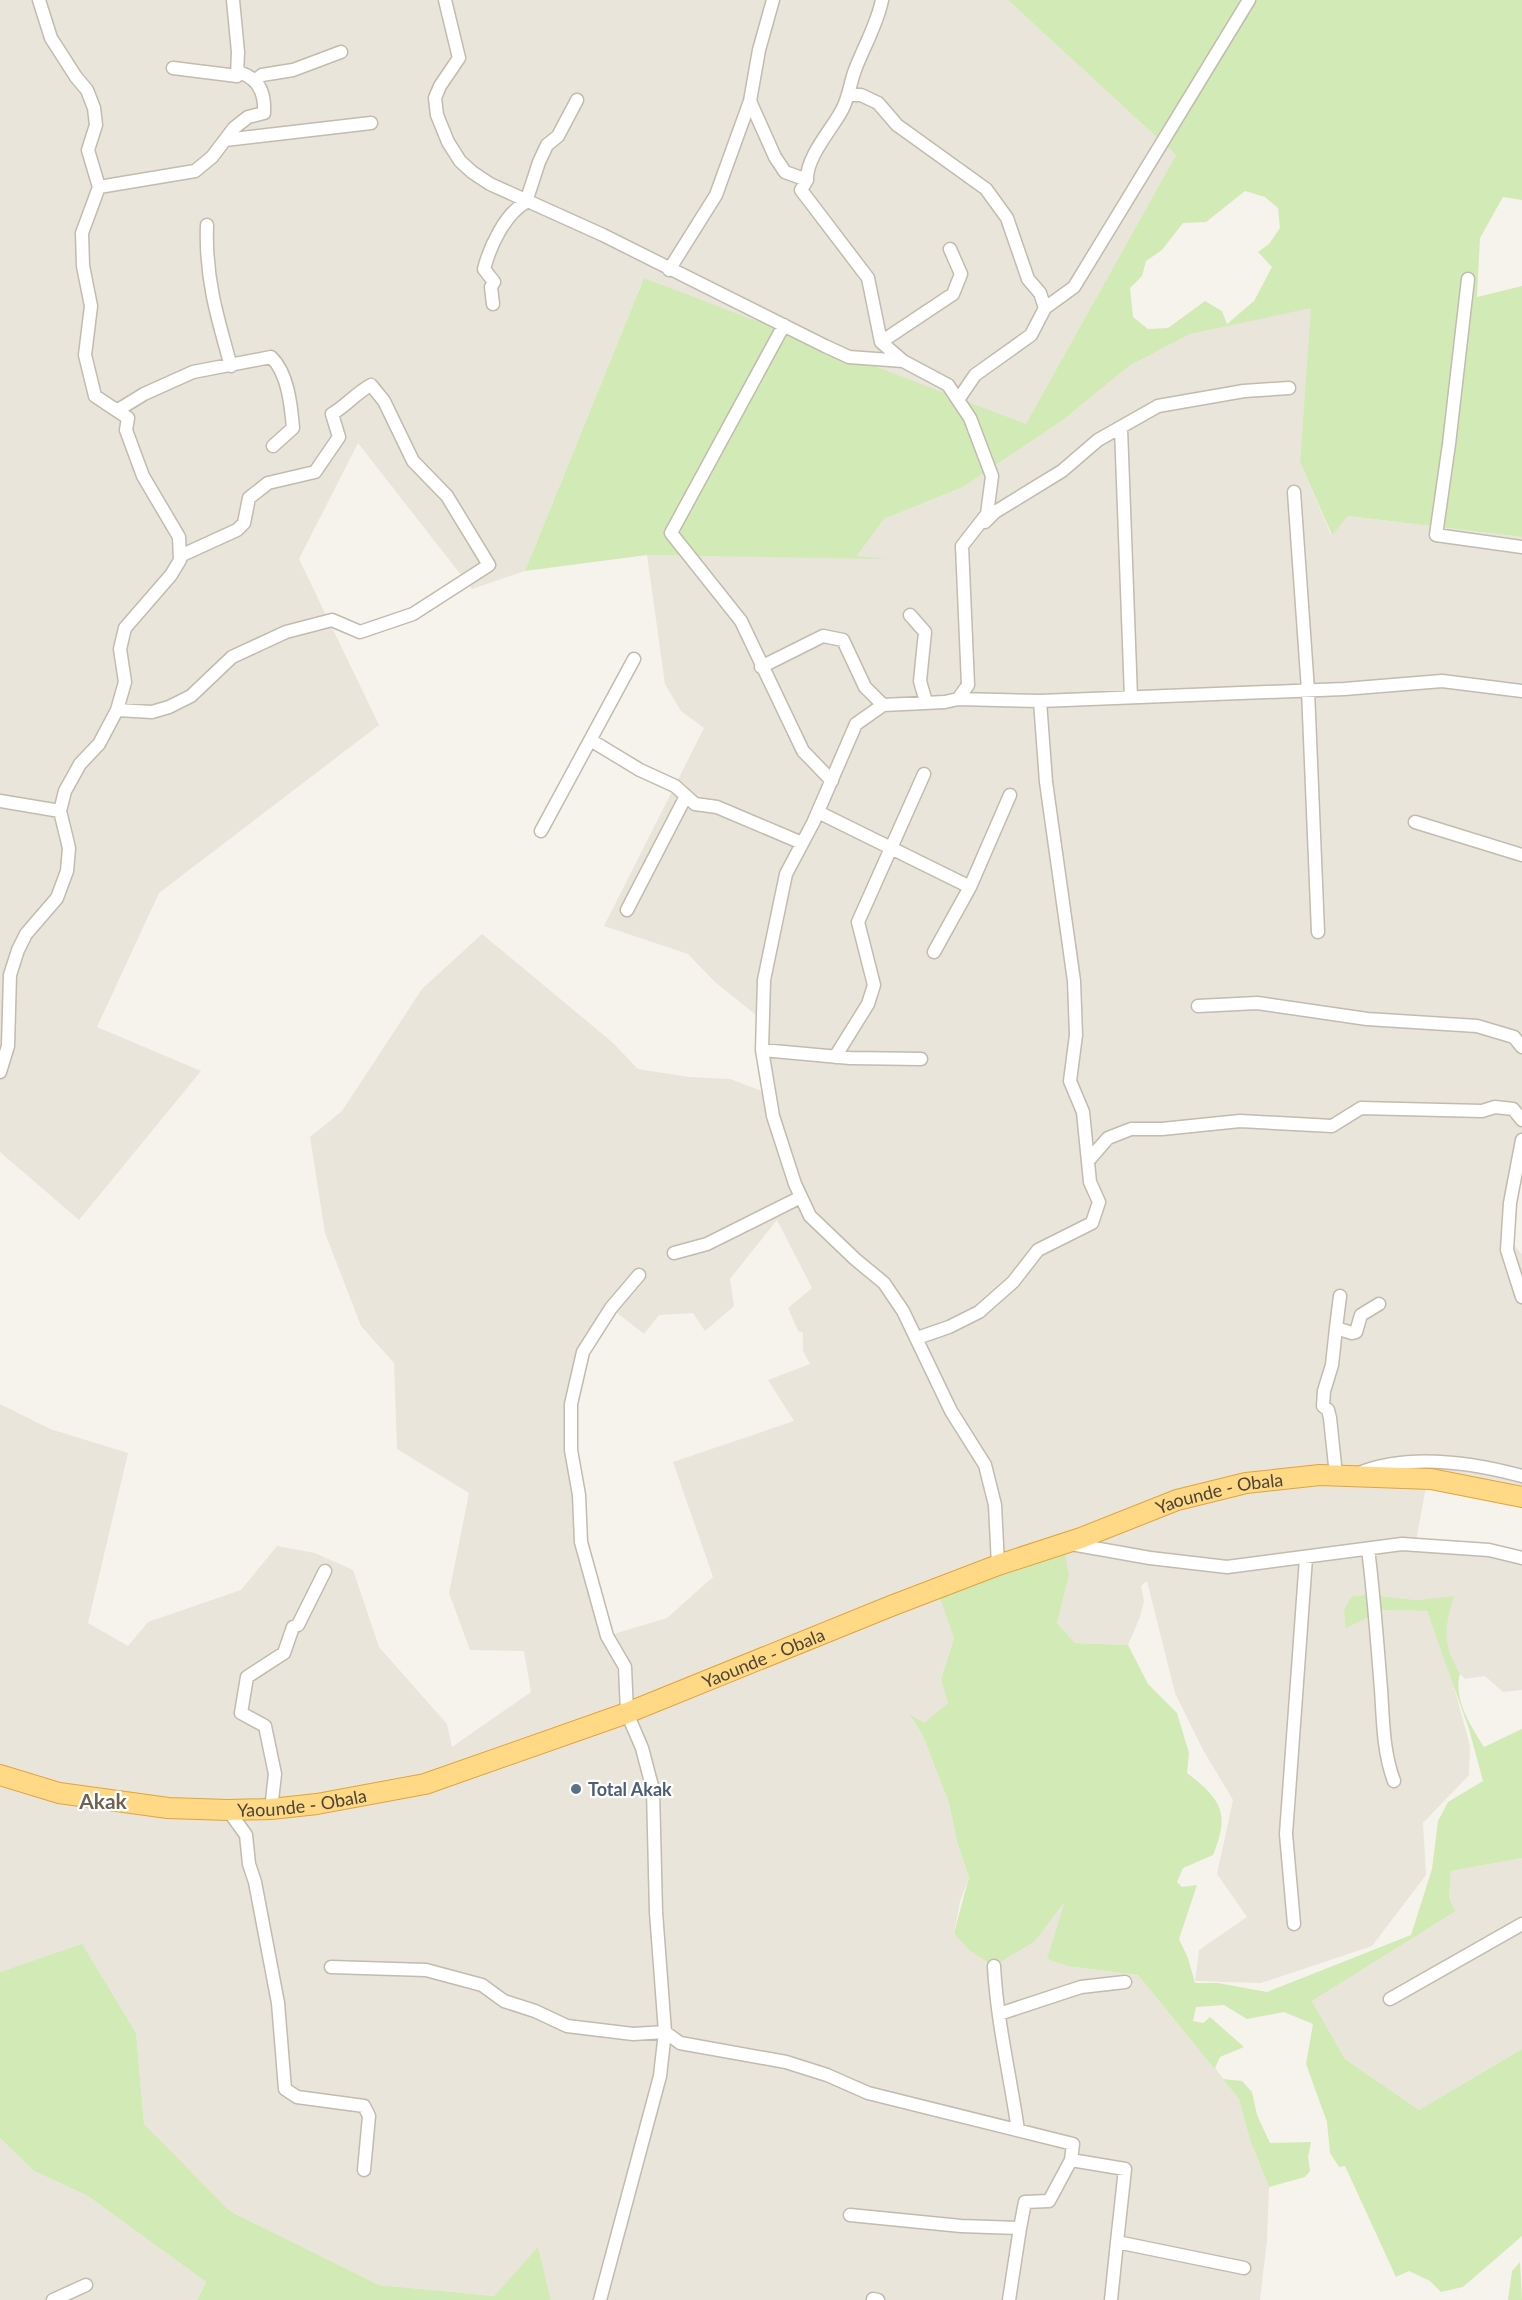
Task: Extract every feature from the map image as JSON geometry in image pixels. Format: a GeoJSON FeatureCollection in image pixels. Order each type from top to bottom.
{"type":"FeatureCollection","features":[{"type":"Feature","properties":{"kind":"highway","name":"Yaounde - Obala"},"geometry":{"type":"LineString","coordinates":[[0,1775],[59,1793],[168,1808],[228,1810],[271,1809],[425,1784],[627,1713],[998,1565],[1066,1543],[1177,1500],[1246,1483],[1344,1475],[1431,1479],[1522,1497]]}},
{"type":"Feature","properties":{"kind":"street"},"geometry":{"type":"LineString","coordinates":[[0,1072],[8,1046],[10,975],[18,950],[26,933],[57,898],[67,871],[69,848],[60,811],[65,791],[80,764],[99,744],[117,710],[125,682],[120,649],[125,628],[171,575],[180,556],[179,537],[143,476],[126,430],[128,418],[95,396],[86,355],[91,306],[83,266],[82,233],[99,187],[88,150],[96,125],[94,108],[87,90],[51,38],[39,0]]}},
{"type":"Feature","properties":{"kind":"street"},"geometry":{"type":"LineString","coordinates":[[233,0],[238,52],[237,76]]}},
{"type":"Feature","properties":{"kind":"street"},"geometry":{"type":"LineString","coordinates":[[446,0],[459,58],[436,92],[437,115],[460,161],[490,184],[603,236],[849,357],[903,361]]}},
{"type":"Feature","properties":{"kind":"street"},"geometry":{"type":"LineString","coordinates":[[669,270],[716,195],[750,101],[759,50],[773,0]]}},
{"type":"Feature","properties":{"kind":"street"},"geometry":{"type":"LineString","coordinates":[[882,0],[878,18],[854,73],[849,94],[836,120],[824,135],[801,190],[868,278],[881,342],[903,361],[948,385],[970,418],[992,476],[987,514],[978,529]]}},
{"type":"Feature","properties":{"kind":"street"},"geometry":{"type":"LineString","coordinates":[[958,400],[975,375],[1031,335],[1045,308],[1074,287],[1249,0]]}},
{"type":"Feature","properties":{"kind":"street"},"geometry":{"type":"LineString","coordinates":[[254,81],[262,75],[293,69],[341,52]]}},
{"type":"Feature","properties":{"kind":"street"},"geometry":{"type":"LineString","coordinates":[[99,187],[195,171],[212,157],[248,117],[264,113],[265,94],[251,76],[241,73],[237,76],[173,68]]}},
{"type":"Feature","properties":{"kind":"street"},"geometry":{"type":"LineString","coordinates":[[849,94],[861,95],[878,103],[897,125],[986,189],[1007,218],[1028,279],[1040,293],[1045,308]]}},
{"type":"Feature","properties":{"kind":"street"},"geometry":{"type":"LineString","coordinates":[[493,304],[491,287],[494,282],[484,269],[487,257],[515,208],[526,202],[547,145],[558,136],[577,100]]}},
{"type":"Feature","properties":{"kind":"street"},"geometry":{"type":"LineString","coordinates":[[750,101],[775,157],[785,172],[807,180]]}},
{"type":"Feature","properties":{"kind":"street"},"geometry":{"type":"LineString","coordinates":[[225,140],[371,123]]}},
{"type":"Feature","properties":{"kind":"street"},"geometry":{"type":"LineString","coordinates":[[207,225],[206,258],[210,294],[231,366]]}},
{"type":"Feature","properties":{"kind":"street"},"geometry":{"type":"LineString","coordinates":[[881,342],[953,294],[961,274],[950,249]]}},
{"type":"Feature","properties":{"kind":"street"},"geometry":{"type":"LineString","coordinates":[[1468,279],[1436,535],[1522,547]]}},
{"type":"Feature","properties":{"kind":"street"},"geometry":{"type":"LineString","coordinates":[[784,325],[670,534],[741,621],[760,666],[803,751],[832,781]]}},
{"type":"Feature","properties":{"kind":"street"},"geometry":{"type":"LineString","coordinates":[[118,410],[144,394],[193,372],[271,357],[278,364],[291,404],[294,428],[273,446]]}},
{"type":"Feature","properties":{"kind":"street"},"geometry":{"type":"LineString","coordinates":[[117,710],[152,712],[170,707],[191,696],[232,657],[286,632],[332,620],[360,632],[413,614],[489,565],[447,496],[413,461],[384,401],[371,385],[358,392],[350,404],[333,414],[339,437],[315,472],[268,483],[249,498],[244,523],[237,530],[180,556]]}},
{"type":"Feature","properties":{"kind":"street"},"geometry":{"type":"LineString","coordinates":[[958,699],[968,685],[969,656],[962,546],[969,535],[995,512],[1047,481],[1098,440],[1158,406],[1254,390],[1289,388]]}},
{"type":"Feature","properties":{"kind":"street"},"geometry":{"type":"LineString","coordinates":[[1121,428],[1131,697]]}},
{"type":"Feature","properties":{"kind":"street"},"geometry":{"type":"LineString","coordinates":[[1294,492],[1308,690],[1318,932]]}},
{"type":"Feature","properties":{"kind":"street"},"geometry":{"type":"LineString","coordinates":[[910,615],[925,632],[921,681],[926,702]]}},
{"type":"Feature","properties":{"kind":"street"},"geometry":{"type":"LineString","coordinates":[[760,666],[823,636],[843,640],[865,687],[883,705]]}},
{"type":"Feature","properties":{"kind":"street"},"geometry":{"type":"LineString","coordinates":[[541,831],[592,741],[634,659]]}},
{"type":"Feature","properties":{"kind":"street"},"geometry":{"type":"LineString","coordinates":[[998,1565],[995,1505],[985,1465],[951,1411],[903,1311],[884,1283],[855,1260],[810,1216],[801,1197],[773,1116],[762,1050],[764,980],[774,928],[786,874],[818,812],[856,724],[883,705],[945,702],[958,699],[1040,701],[1308,690],[1442,681],[1522,691]]}},
{"type":"Feature","properties":{"kind":"street"},"geometry":{"type":"LineString","coordinates":[[917,1338],[949,1327],[979,1311],[1013,1282],[1038,1250],[1092,1223],[1099,1202],[1090,1182],[1083,1112],[1070,1082],[1076,1035],[1074,981],[1046,782],[1040,701]]}},
{"type":"Feature","properties":{"kind":"street"},"geometry":{"type":"LineString","coordinates":[[592,741],[675,786],[695,804],[717,807],[802,843]]}},
{"type":"Feature","properties":{"kind":"street"},"geometry":{"type":"LineString","coordinates":[[835,1057],[868,1004],[874,986],[858,922],[924,774]]}},
{"type":"Feature","properties":{"kind":"street"},"geometry":{"type":"LineString","coordinates":[[934,952],[970,887],[1010,795]]}},
{"type":"Feature","properties":{"kind":"street"},"geometry":{"type":"LineString","coordinates":[[627,910],[686,796]]}},
{"type":"Feature","properties":{"kind":"street"},"geometry":{"type":"LineString","coordinates":[[0,801],[60,811]]}},
{"type":"Feature","properties":{"kind":"street"},"geometry":{"type":"LineString","coordinates":[[818,812],[892,846],[970,887]]}},
{"type":"Feature","properties":{"kind":"street"},"geometry":{"type":"LineString","coordinates":[[1415,822],[1522,855]]}},
{"type":"Feature","properties":{"kind":"street"},"geometry":{"type":"LineString","coordinates":[[1198,1006],[1257,1003],[1367,1019],[1477,1026],[1514,1037],[1522,1047]]}},
{"type":"Feature","properties":{"kind":"street"},"geometry":{"type":"LineString","coordinates":[[762,1050],[835,1057],[921,1059]]}},
{"type":"Feature","properties":{"kind":"street"},"geometry":{"type":"LineString","coordinates":[[1088,1161],[1108,1138],[1131,1129],[1162,1129],[1240,1121],[1332,1126],[1361,1108],[1482,1111],[1495,1107],[1513,1109],[1522,1119],[1522,1127]]}},
{"type":"Feature","properties":{"kind":"street"},"geometry":{"type":"LineString","coordinates":[[1522,1140],[1510,1210],[1508,1250],[1522,1297]]}},
{"type":"Feature","properties":{"kind":"street"},"geometry":{"type":"LineString","coordinates":[[674,1253],[707,1244],[801,1197]]}},
{"type":"Feature","properties":{"kind":"street"},"geometry":{"type":"LineString","coordinates":[[600,2300],[660,2076],[666,2032],[656,1912],[653,1790],[642,1748],[627,1713],[625,1667],[607,1636],[581,1542],[579,1495],[571,1450],[571,1404],[583,1352],[612,1308],[639,1275]]}},
{"type":"Feature","properties":{"kind":"street"},"geometry":{"type":"LineString","coordinates":[[1340,1296],[1332,1365],[1323,1391],[1323,1406],[1328,1410],[1344,1475],[1381,1464],[1459,1462],[1522,1476]]}},
{"type":"Feature","properties":{"kind":"street"},"geometry":{"type":"LineString","coordinates":[[1336,1328],[1356,1332],[1361,1315],[1379,1304]]}},
{"type":"Feature","properties":{"kind":"street"},"geometry":{"type":"LineString","coordinates":[[1066,1543],[1150,1558],[1227,1567],[1402,1544],[1489,1550],[1522,1558]]}},
{"type":"Feature","properties":{"kind":"street"},"geometry":{"type":"LineString","coordinates":[[1368,1549],[1375,1602],[1384,1730],[1394,1781]]}},
{"type":"Feature","properties":{"kind":"street"},"geometry":{"type":"LineString","coordinates":[[1294,1924],[1286,1834],[1306,1558]]}},
{"type":"Feature","properties":{"kind":"street"},"geometry":{"type":"LineString","coordinates":[[271,1809],[275,1774],[265,1726],[241,1713],[247,1677],[284,1653],[293,1627],[298,1625],[325,1571]]}},
{"type":"Feature","properties":{"kind":"street"},"geometry":{"type":"LineString","coordinates":[[228,1810],[246,1835],[249,1864],[255,1882],[278,2003],[285,2089],[297,2097],[364,2106],[369,2116],[364,2170]]}},
{"type":"Feature","properties":{"kind":"street"},"geometry":{"type":"LineString","coordinates":[[1390,1999],[1522,1924]]}},
{"type":"Feature","properties":{"kind":"street"},"geometry":{"type":"LineString","coordinates":[[994,1966],[999,2014],[1018,2130]]}},
{"type":"Feature","properties":{"kind":"street"},"geometry":{"type":"LineString","coordinates":[[331,1967],[426,1970],[482,1985],[504,2001],[535,2011],[567,2026],[633,2034],[666,2032],[680,2043],[786,2062],[827,2075],[868,2093],[1073,2144],[1071,2160],[1049,2201],[1025,2202],[1009,2300]]}},
{"type":"Feature","properties":{"kind":"street"},"geometry":{"type":"LineString","coordinates":[[999,2014],[1082,1987],[1125,1982]]}},
{"type":"Feature","properties":{"kind":"street"},"geometry":{"type":"LineString","coordinates":[[1071,2160],[1125,2169],[1111,2300]]}},
{"type":"Feature","properties":{"kind":"street"},"geometry":{"type":"LineString","coordinates":[[850,2215],[961,2226],[1020,2228]]}},
{"type":"Feature","properties":{"kind":"street"},"geometry":{"type":"LineString","coordinates":[[1117,2242],[1244,2268]]}},
{"type":"Feature","properties":{"kind":"street"},"geometry":{"type":"LineString","coordinates":[[53,2300],[86,2285]]}},
{"type":"Feature","properties":{"kind":"street"},"geometry":{"type":"LineString","coordinates":[[873,2299],[878,2300]]}},
{"type":"Feature","properties":{"kind":"shaded area"},"geometry":{"type":"Polygon","coordinates":[[[0,0],[1008,0],[1176,155],[1026,425],[644,278],[525,571],[472,589],[358,443],[299,559],[379,725],[159,893],[97,1027],[201,1071],[79,1220],[0,1152],[0,0]]]}},
{"type":"Feature","properties":{"kind":"shaded area"},"geometry":{"type":"Polygon","coordinates":[[[1312,307],[1300,462],[1331,535],[1348,516],[1522,537],[1522,1156],[1504,1234],[1522,1254],[1522,1494],[1428,1476],[1416,1541],[1522,1554],[1522,1690],[1503,1692],[1485,1676],[1465,1679],[1460,1674],[1448,1655],[1445,1628],[1453,1597],[1417,1600],[1369,1595],[1346,1627],[1383,1610],[1427,1611],[1451,1676],[1470,1746],[1469,1775],[1423,1823],[1426,1875],[1372,1946],[1261,1983],[1195,1981],[1199,1950],[1247,1917],[1217,1874],[1233,1800],[1203,1750],[1175,1693],[1147,1581],[1141,1586],[1144,1601],[1128,1645],[1075,1643],[1057,1623],[1069,1575],[954,1638],[941,1678],[948,1703],[924,1724],[910,1716],[922,1734],[949,1803],[957,1842],[969,1877],[960,1902],[954,1933],[1066,1899],[1048,1959],[1067,1966],[1138,1975],[1239,2099],[1250,2140],[1269,2187],[1267,2240],[1260,2300],[551,2300],[538,2248],[494,2296],[379,2285],[230,2211],[144,2124],[136,2033],[82,1945],[0,1972],[0,1404],[50,1429],[128,1453],[88,1623],[128,1646],[148,1622],[241,1590],[277,1546],[315,1553],[353,1570],[379,1647],[447,1724],[452,1747],[531,1692],[524,1651],[470,1650],[449,1593],[469,1493],[397,1449],[394,1363],[361,1326],[325,1233],[310,1137],[342,1111],[422,989],[482,934],[612,1042],[638,1069],[689,1077],[730,1079],[767,1093],[761,1019],[715,982],[688,954],[604,926],[704,728],[681,711],[665,684],[647,555],[870,558],[856,557],[884,519],[963,487],[1063,420],[1129,366],[1190,334],[1312,307]],[[777,1220],[730,1279],[734,1306],[705,1331],[693,1313],[659,1315],[644,1334],[612,1309],[583,1352],[571,1404],[581,1542],[607,1636],[667,1618],[713,1577],[673,1462],[794,1421],[768,1380],[810,1364],[803,1351],[803,1333],[798,1331],[788,1308],[812,1288],[777,1220]]]}},
{"type":"Feature","properties":{"kind":"shaded area"},"geometry":{"type":"Polygon","coordinates":[[[1522,1858],[1522,2049],[1419,2110],[1345,2059],[1312,2001],[1456,1911],[1449,1898],[1451,1871],[1522,1858]]]}},
{"type":"Feature","properties":{"kind":"shaded area"},"geometry":{"type":"Polygon","coordinates":[[[0,2138],[34,2171],[88,2196],[206,2282],[197,2300],[0,2300],[0,2138]]]}},
{"type":"Feature","properties":{"kind":"green space"},"geometry":{"type":"Polygon","coordinates":[[[1008,0],[1522,0],[1522,200],[1503,197],[1480,238],[1477,297],[1522,286],[1522,537],[1348,516],[1332,535],[1300,462],[1311,308],[1190,334],[1129,366],[1063,420],[963,487],[884,519],[857,556],[889,559],[647,555],[525,571],[644,278],[1026,424],[1176,155],[1008,0]],[[1245,191],[1206,222],[1183,223],[1162,250],[1146,261],[1142,276],[1130,288],[1133,317],[1148,329],[1168,328],[1205,301],[1222,311],[1227,324],[1254,301],[1272,267],[1258,252],[1269,244],[1280,228],[1278,208],[1265,197],[1245,191]]]}},
{"type":"Feature","properties":{"kind":"green space"},"geometry":{"type":"Polygon","coordinates":[[[1063,1542],[1069,1575],[1057,1623],[1075,1643],[1128,1645],[1148,1684],[1177,1713],[1189,1753],[1187,1773],[1208,1791],[1220,1808],[1221,1828],[1213,1855],[1183,1868],[1177,1882],[1182,1887],[1197,1885],[1179,1939],[1188,1958],[1195,1983],[1218,1983],[1267,1992],[1411,1935],[1432,1869],[1438,1821],[1448,1802],[1483,1781],[1469,1729],[1427,1611],[1383,1610],[1346,1628],[1344,1610],[1352,1596],[1369,1595],[1417,1600],[1454,1596],[1446,1636],[1450,1654],[1460,1674],[1459,1693],[1464,1712],[1484,1747],[1522,1729],[1522,1858],[1451,1871],[1449,1898],[1456,1911],[1312,2001],[1345,2059],[1419,2110],[1522,2049],[1522,2236],[1463,2287],[1441,2292],[1430,2281],[1409,2271],[1396,2277],[1345,2166],[1339,2167],[1330,2153],[1327,2122],[1306,2064],[1313,2024],[1284,2012],[1247,2019],[1224,2005],[1196,2007],[1193,2021],[1203,2023],[1210,2017],[1244,2047],[1220,2057],[1215,2068],[1223,2079],[1242,2081],[1252,2092],[1257,2115],[1270,2143],[1311,2142],[1308,2157],[1310,2171],[1305,2177],[1269,2187],[1250,2140],[1239,2099],[1138,1975],[1067,1966],[1047,1959],[1065,1901],[1035,1941],[994,1966],[969,1950],[954,1933],[969,1877],[957,1842],[949,1803],[922,1734],[909,1714],[924,1723],[948,1703],[941,1679],[954,1638],[937,1589],[1063,1542]]]}},
{"type":"Feature","properties":{"kind":"green space"},"geometry":{"type":"Polygon","coordinates":[[[82,1944],[136,2033],[144,2124],[230,2211],[379,2285],[494,2296],[538,2247],[551,2300],[197,2300],[206,2282],[88,2196],[34,2171],[0,2138],[0,1972],[82,1944]]]}},
{"type":"Feature","properties":{"kind":"green space"},"geometry":{"type":"Polygon","coordinates":[[[1520,2262],[1522,2300],[1508,2300],[1512,2271],[1520,2262]]]}},
{"type":"Feature","properties":{"kind":"place","name":"Total Akak"},"geometry":{"type":"Point","coordinates":[576,1789]}},
{"type":"Feature","properties":{"kind":"district","name":"Akak"},"geometry":{"type":"Point","coordinates":[103,1800]}}]}
